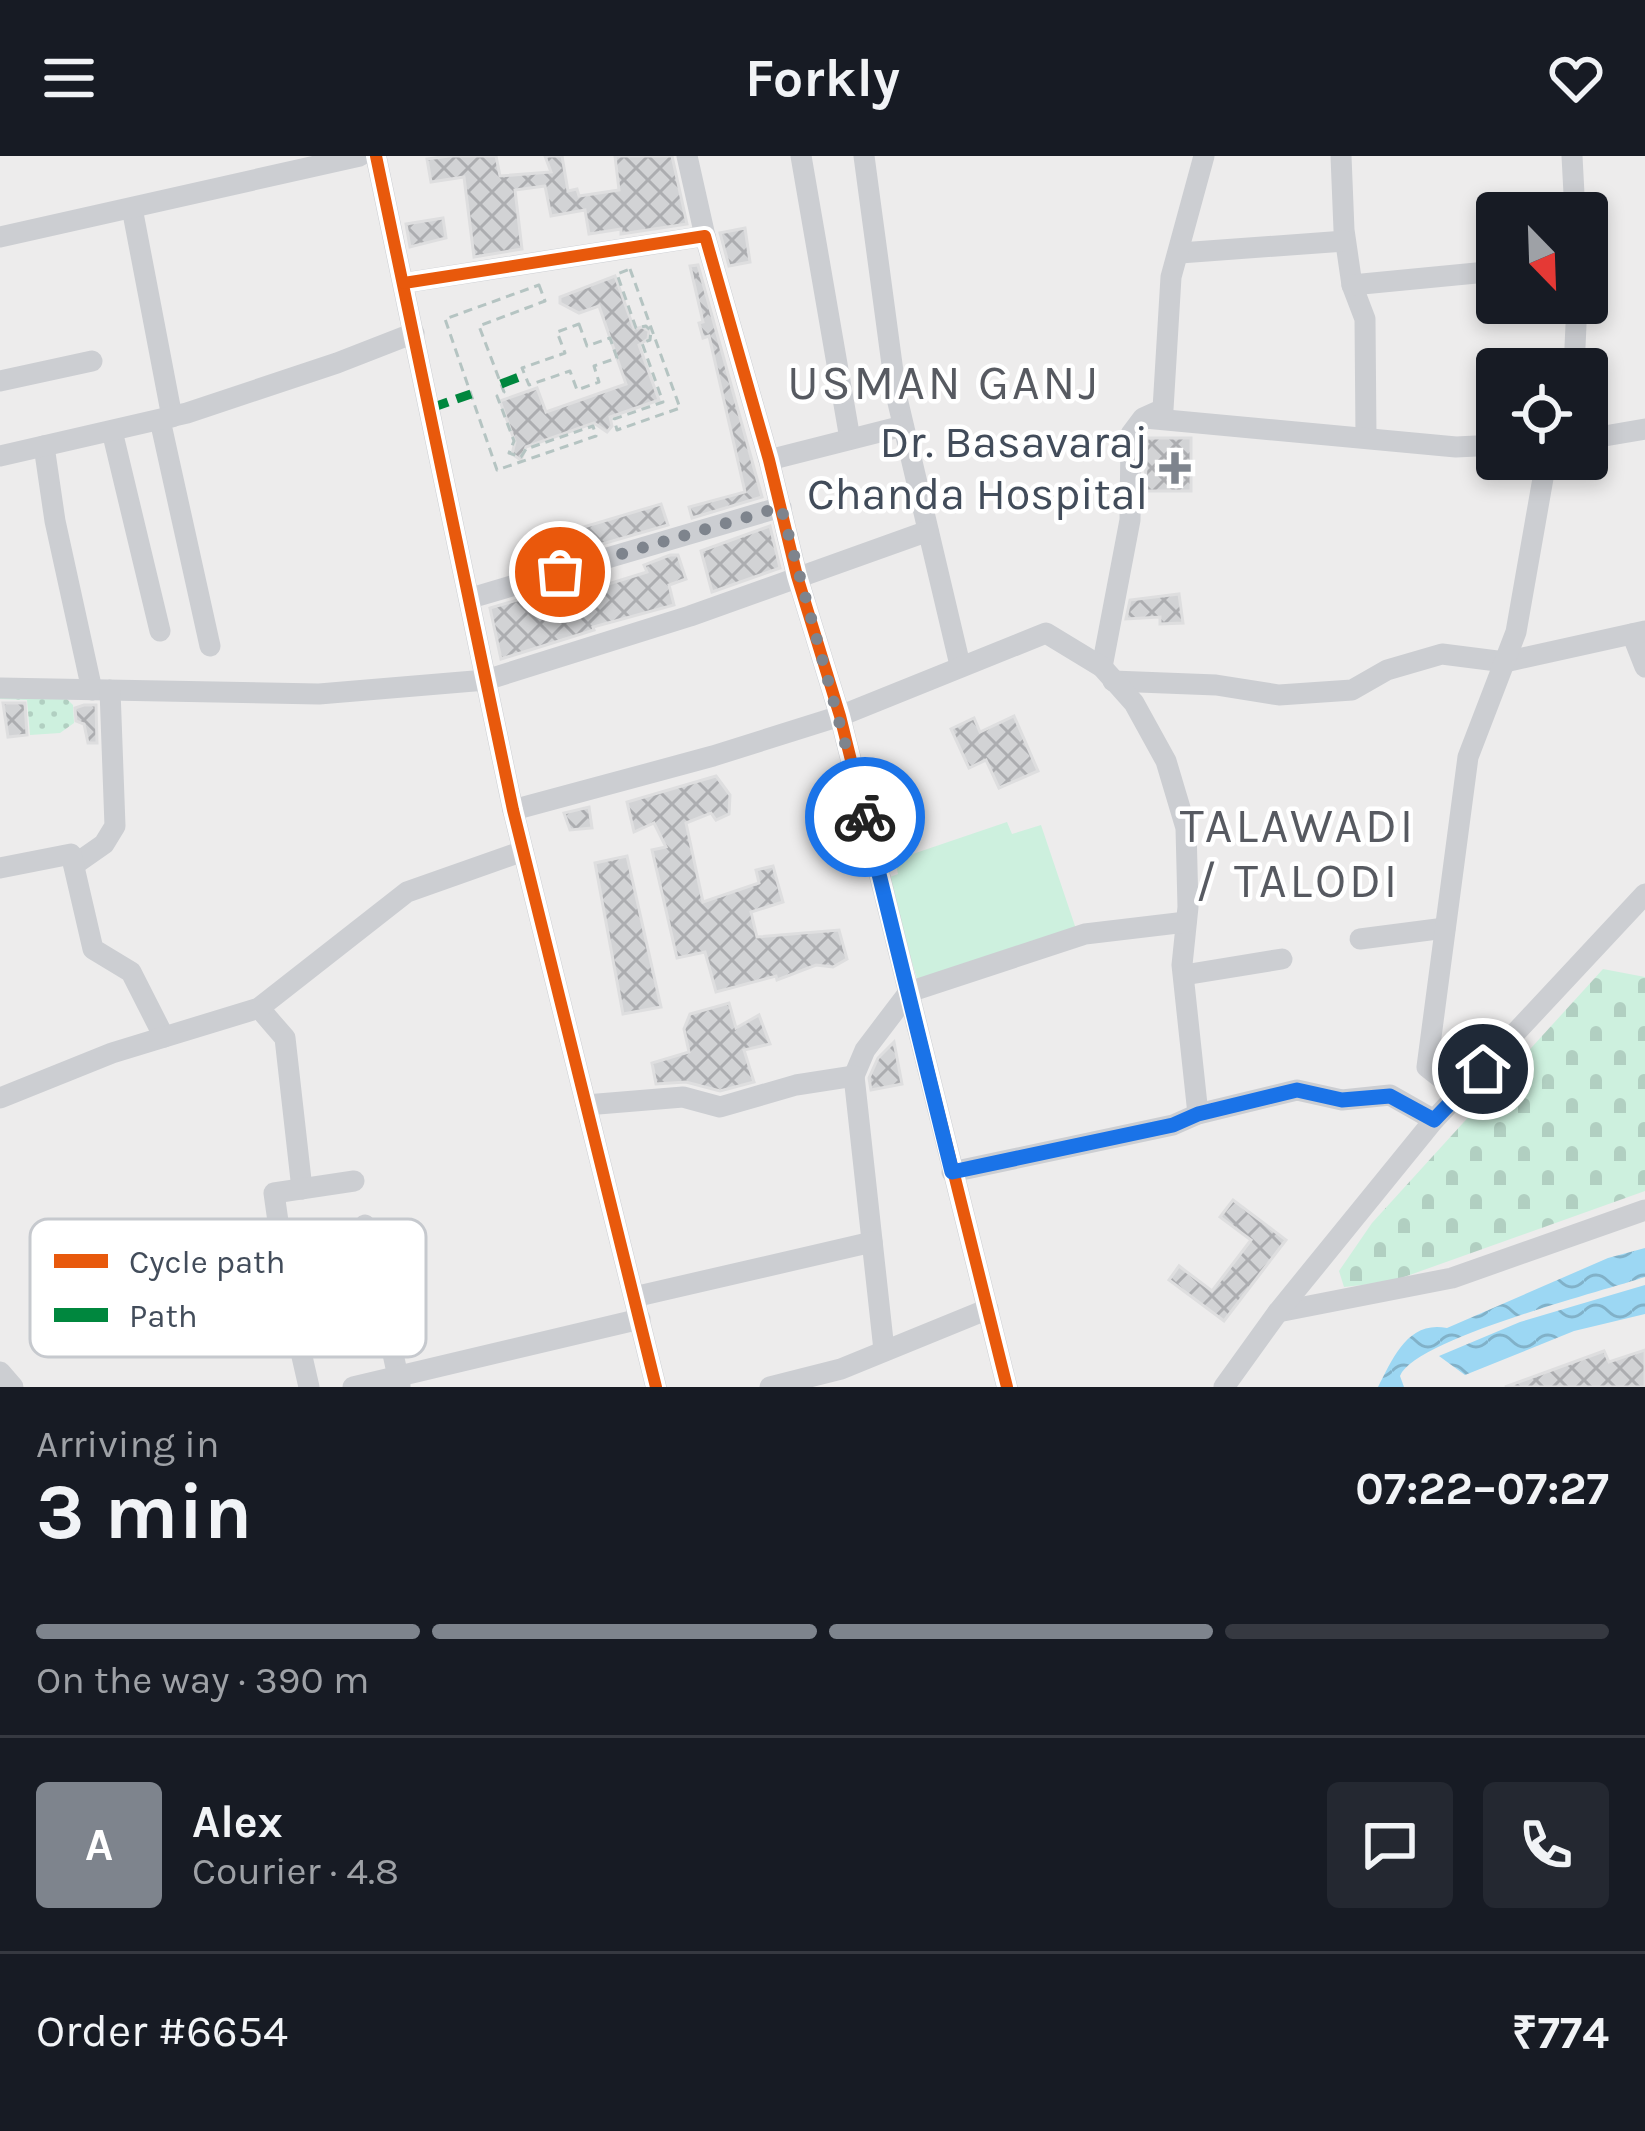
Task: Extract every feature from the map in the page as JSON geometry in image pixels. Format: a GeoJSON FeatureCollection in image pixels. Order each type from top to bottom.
{"type":"FeatureCollection","features":[{"type":"Feature","properties":{"kind":"street"},"geometry":{"type":"LineString","coordinates":[[0,237],[360,156]]}},
{"type":"Feature","properties":{"kind":"street"},"geometry":{"type":"LineString","coordinates":[[376,156],[513,810],[656,1387]]}},
{"type":"Feature","properties":{"kind":"street"},"geometry":{"type":"LineString","coordinates":[[687,156],[797,576],[840,716],[1007,1387]]}},
{"type":"Feature","properties":{"kind":"street"},"geometry":{"type":"LineString","coordinates":[[801,156],[850,440]]}},
{"type":"Feature","properties":{"kind":"street"},"geometry":{"type":"LineString","coordinates":[[864,156],[903,426],[960,665]]}},
{"type":"Feature","properties":{"kind":"street"},"geometry":{"type":"LineString","coordinates":[[1107,674],[1130,520],[1131,434],[1143,418],[1162,409],[1171,278],[1204,156]]}},
{"type":"Feature","properties":{"kind":"street"},"geometry":{"type":"LineString","coordinates":[[1341,156],[1352,285],[1365,319],[1366,437]]}},
{"type":"Feature","properties":{"kind":"street"},"geometry":{"type":"LineString","coordinates":[[1572,156],[1575,192]]}},
{"type":"Feature","properties":{"kind":"street"},"geometry":{"type":"LineString","coordinates":[[132,208],[210,646]]}},
{"type":"Feature","properties":{"kind":"street"},"geometry":{"type":"LineString","coordinates":[[404,283],[705,236]]}},
{"type":"Feature","properties":{"kind":"street"},"geometry":{"type":"LineString","coordinates":[[1180,253],[1346,242]]}},
{"type":"Feature","properties":{"kind":"street"},"geometry":{"type":"LineString","coordinates":[[1352,285],[1476,274]]}},
{"type":"Feature","properties":{"kind":"street"},"geometry":{"type":"LineString","coordinates":[[0,456],[166,418],[337,364],[415,333]]}},
{"type":"Feature","properties":{"kind":"street"},"geometry":{"type":"LineString","coordinates":[[0,381],[92,361]]}},
{"type":"Feature","properties":{"kind":"street"},"geometry":{"type":"LineString","coordinates":[[1143,418],[1476,446]]}},
{"type":"Feature","properties":{"kind":"street"},"geometry":{"type":"LineString","coordinates":[[769,460],[903,426]]}},
{"type":"Feature","properties":{"kind":"street"},"geometry":{"type":"LineString","coordinates":[[1608,435],[1645,429]]}},
{"type":"Feature","properties":{"kind":"street"},"geometry":{"type":"LineString","coordinates":[[112,431],[160,631]]}},
{"type":"Feature","properties":{"kind":"street"},"geometry":{"type":"LineString","coordinates":[[44,446],[55,521],[101,690],[115,826],[104,844],[74,865]]}},
{"type":"Feature","properties":{"kind":"street"},"geometry":{"type":"LineString","coordinates":[[1460,1093],[1427,1066],[1468,757],[1516,632],[1543,480]]}},
{"type":"Feature","properties":{"kind":"street"},"geometry":{"type":"LineString","coordinates":[[471,598],[781,507]]}},
{"type":"Feature","properties":{"kind":"street"},"geometry":{"type":"LineString","coordinates":[[0,688],[319,694],[486,680],[690,616],[928,531]]}},
{"type":"Feature","properties":{"kind":"street"},"geometry":{"type":"LineString","coordinates":[[1107,674],[1279,695],[1352,690],[1387,670],[1442,654],[1504,662],[1638,632],[1645,667]]}},
{"type":"Feature","properties":{"kind":"street"},"geometry":{"type":"LineString","coordinates":[[513,810],[840,716],[1046,633],[1107,674],[1134,704],[1166,761],[1186,828],[1184,975],[1198,1114]]}},
{"type":"Feature","properties":{"kind":"street"},"geometry":{"type":"LineString","coordinates":[[1,1096],[112,1053],[259,1008],[407,892],[524,851]]}},
{"type":"Feature","properties":{"kind":"street"},"geometry":{"type":"LineString","coordinates":[[0,868],[71,854],[93,950],[131,972],[164,1036]]}},
{"type":"Feature","properties":{"kind":"street"},"geometry":{"type":"LineString","coordinates":[[1224,1387],[1278,1312],[1434,1120],[1645,893]]}},
{"type":"Feature","properties":{"kind":"street"},"geometry":{"type":"LineString","coordinates":[[884,1350],[854,1076],[866,1050],[909,992],[1084,934],[1186,922]]}},
{"type":"Feature","properties":{"kind":"street"},"geometry":{"type":"LineString","coordinates":[[1360,939],[1445,928]]}},
{"type":"Feature","properties":{"kind":"street"},"geometry":{"type":"LineString","coordinates":[[1184,975],[1282,959]]}},
{"type":"Feature","properties":{"kind":"street"},"geometry":{"type":"LineString","coordinates":[[259,1008],[285,1038],[302,1189]]}},
{"type":"Feature","properties":{"kind":"street"},"geometry":{"type":"LineString","coordinates":[[586,1105],[683,1097],[720,1107],[796,1085],[854,1076]]}},
{"type":"Feature","properties":{"kind":"street"},"geometry":{"type":"LineString","coordinates":[[952,1172],[1173,1125],[1198,1114],[1297,1090],[1342,1100],[1390,1096],[1434,1120]]}},
{"type":"Feature","properties":{"kind":"street"},"geometry":{"type":"LineString","coordinates":[[278,1219],[274,1193],[354,1181]]}},
{"type":"Feature","properties":{"kind":"street"},"geometry":{"type":"LineString","coordinates":[[1278,1312],[1453,1278],[1645,1210]]}},
{"type":"Feature","properties":{"kind":"street"},"geometry":{"type":"LineString","coordinates":[[353,1387],[399,1380],[872,1242]]}},
{"type":"Feature","properties":{"kind":"street"},"geometry":{"type":"LineString","coordinates":[[770,1387],[841,1369],[988,1309]]}},
{"type":"Feature","properties":{"kind":"street"},"geometry":{"type":"LineString","coordinates":[[302,1357],[309,1387]]}},
{"type":"Feature","properties":{"kind":"street"},"geometry":{"type":"LineString","coordinates":[[0,1372],[13,1387]]}},
{"type":"Feature","properties":{"kind":"path"},"geometry":{"type":"LineString","coordinates":[[630,269],[680,408],[617,430],[614,419],[663,403],[642,344],[650,340],[651,331],[646,326],[636,328],[617,274],[630,269]]}},
{"type":"Feature","properties":{"kind":"path"},"geometry":{"type":"LineString","coordinates":[[539,285],[540,289],[545,301],[479,326],[504,392],[497,395],[514,441],[509,453],[521,457],[526,448],[593,426],[596,436],[497,470],[445,319],[539,285]]}},
{"type":"Feature","properties":{"kind":"path"},"geometry":{"type":"LineString","coordinates":[[579,324],[587,346],[610,338],[617,358],[593,366],[599,382],[577,390],[570,370],[529,385],[522,368],[565,353],[557,332],[579,324]]}},
{"type":"Feature","properties":{"kind":"green space"},"geometry":{"type":"Polygon","coordinates":[[[0,695],[66,698],[73,705],[74,723],[60,733],[30,735],[27,700],[0,699],[0,695]]]}},
{"type":"Feature","properties":{"kind":"green space"},"geometry":{"type":"Polygon","coordinates":[[[1007,822],[1012,834],[1041,825],[1076,929],[917,979],[887,878],[898,874],[895,860],[1007,822]]]}},
{"type":"Feature","properties":{"kind":"green space"},"geometry":{"type":"Polygon","coordinates":[[[1603,969],[1645,977],[1645,1191],[1390,1282],[1344,1287],[1339,1271],[1372,1223],[1603,969]]]}},
{"type":"Feature","properties":{"kind":"water"},"geometry":{"type":"Polygon","coordinates":[[[1645,1248],[1645,1277],[1472,1332],[1413,1362],[1400,1376],[1404,1387],[1378,1387],[1404,1344],[1422,1330],[1447,1328],[1608,1258],[1645,1248]]]}},
{"type":"Feature","properties":{"kind":"water"},"geometry":{"type":"Polygon","coordinates":[[[1645,1285],[1645,1314],[1574,1331],[1465,1375],[1439,1356],[1520,1322],[1645,1285]]]}},
{"type":"Feature","properties":{"kind":"building"},"geometry":{"type":"Polygon","coordinates":[[[496,156],[500,176],[551,172],[545,156],[562,156],[568,191],[577,189],[579,196],[619,190],[615,156],[672,156],[687,224],[589,234],[585,210],[551,216],[545,186],[515,190],[522,249],[474,257],[464,177],[431,182],[427,159],[496,156]]]}},
{"type":"Feature","properties":{"kind":"building"},"geometry":{"type":"Polygon","coordinates":[[[443,218],[446,238],[410,247],[406,224],[443,218]]]}},
{"type":"Feature","properties":{"kind":"building"},"geometry":{"type":"Polygon","coordinates":[[[745,228],[750,262],[729,266],[720,233],[745,228]]]}},
{"type":"Feature","properties":{"kind":"building"},"geometry":{"type":"Polygon","coordinates":[[[698,265],[762,497],[692,518],[689,507],[745,492],[709,336],[703,338],[699,323],[703,322],[690,266],[698,265]]]}},
{"type":"Feature","properties":{"kind":"building"},"geometry":{"type":"Polygon","coordinates":[[[615,276],[634,329],[649,331],[648,339],[639,345],[659,400],[610,417],[612,426],[607,432],[594,423],[526,447],[521,460],[512,454],[515,442],[500,401],[537,388],[546,412],[626,384],[599,306],[579,313],[560,303],[560,297],[615,276]]]}},
{"type":"Feature","properties":{"kind":"building"},"geometry":{"type":"Polygon","coordinates":[[[1147,438],[1191,438],[1191,491],[1145,491],[1147,438]]]}},
{"type":"Feature","properties":{"kind":"building"},"geometry":{"type":"Polygon","coordinates":[[[661,504],[668,525],[547,560],[540,540],[661,504]]]}},
{"type":"Feature","properties":{"kind":"building"},"geometry":{"type":"Polygon","coordinates":[[[770,526],[780,568],[712,592],[701,551],[770,526]]]}},
{"type":"Feature","properties":{"kind":"building"},"geometry":{"type":"Polygon","coordinates":[[[678,555],[686,579],[669,585],[674,605],[501,659],[490,608],[602,575],[605,585],[647,572],[644,565],[678,555]]]}},
{"type":"Feature","properties":{"kind":"building"},"geometry":{"type":"Polygon","coordinates":[[[1179,594],[1183,623],[1160,624],[1160,617],[1126,619],[1130,600],[1179,594]]]}},
{"type":"Feature","properties":{"kind":"building"},"geometry":{"type":"Polygon","coordinates":[[[3,703],[25,703],[27,735],[8,737],[3,703]]]}},
{"type":"Feature","properties":{"kind":"building"},"geometry":{"type":"Polygon","coordinates":[[[96,705],[97,743],[88,743],[84,724],[76,721],[75,708],[96,705]]]}},
{"type":"Feature","properties":{"kind":"building"},"geometry":{"type":"Polygon","coordinates":[[[1014,716],[1038,771],[999,788],[986,760],[969,768],[951,729],[974,718],[980,732],[1014,716]]]}},
{"type":"Feature","properties":{"kind":"building"},"geometry":{"type":"Polygon","coordinates":[[[716,776],[730,795],[729,814],[716,820],[711,813],[686,823],[703,902],[759,883],[756,870],[773,866],[783,902],[751,912],[757,937],[839,930],[847,959],[833,967],[816,965],[777,980],[776,976],[716,992],[705,952],[677,958],[652,850],[666,847],[654,823],[634,832],[627,802],[716,776]]]}},
{"type":"Feature","properties":{"kind":"building"},"geometry":{"type":"Polygon","coordinates":[[[589,807],[592,828],[570,830],[564,813],[589,807]]]}},
{"type":"Feature","properties":{"kind":"building"},"geometry":{"type":"Polygon","coordinates":[[[627,856],[661,1007],[623,1014],[595,863],[627,856]]]}},
{"type":"Feature","properties":{"kind":"building"},"geometry":{"type":"Polygon","coordinates":[[[729,1003],[736,1028],[759,1015],[770,1044],[744,1050],[754,1082],[720,1091],[686,1082],[656,1084],[652,1063],[689,1052],[684,1029],[690,1014],[729,1003]]]}},
{"type":"Feature","properties":{"kind":"building"},"geometry":{"type":"Polygon","coordinates":[[[894,1042],[902,1084],[871,1090],[869,1078],[878,1058],[894,1042]]]}},
{"type":"Feature","properties":{"kind":"building"},"geometry":{"type":"Polygon","coordinates":[[[1233,1200],[1286,1240],[1224,1321],[1169,1280],[1179,1266],[1212,1291],[1251,1240],[1220,1217],[1233,1200]]]}},
{"type":"Feature","properties":{"kind":"building"},"geometry":{"type":"Polygon","coordinates":[[[1645,1350],[1645,1387],[1505,1387],[1604,1351],[1609,1362],[1645,1350]]]}},
{"type":"Feature","properties":{"kind":"marked path"},"geometry":{"type":"LineString","coordinates":[[501,384],[524,375]]}},
{"type":"Feature","properties":{"kind":"marked path"},"geometry":{"type":"LineString","coordinates":[[431,408],[471,394]]}},
{"type":"Feature","properties":{"kind":"cycle path"},"geometry":{"type":"LineString","coordinates":[[376,156],[513,810],[656,1387]]}},
{"type":"Feature","properties":{"kind":"cycle path"},"geometry":{"type":"LineString","coordinates":[[404,283],[705,236],[840,716],[1007,1387]]}},
{"type":"Feature","properties":{"kind":"way so far"},"geometry":{"type":"LineString","coordinates":[[560,572],[781,507],[865,817]]}},
{"type":"Feature","properties":{"kind":"place","name":"Dr. Basavaraj Chanda Hospital"},"geometry":{"type":"Point","coordinates":[1175,468]}},
{"type":"Feature","properties":{"kind":"district","name":"USMAN GANJ"},"geometry":{"type":"Point","coordinates":[944,383]}},
{"type":"Feature","properties":{"kind":"district","name":"TALAWADI / TALODI"},"geometry":{"type":"Point","coordinates":[1298,854]}},
{"type":"Feature","properties":{"kind":"route"},"geometry":{"type":"LineString","coordinates":[[865,817],[952,1172],[1173,1125],[1198,1114],[1297,1090],[1342,1100],[1390,1096],[1434,1120],[1483,1069]]}}]}
